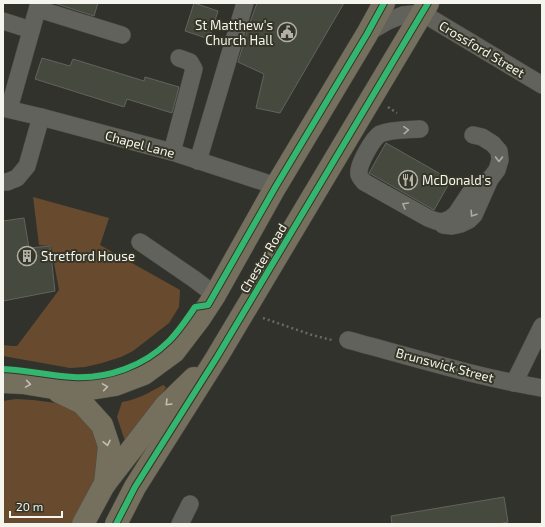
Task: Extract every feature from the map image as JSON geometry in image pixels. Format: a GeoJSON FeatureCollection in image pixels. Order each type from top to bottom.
{"type":"FeatureCollection","features":[{"type":"Feature","properties":{"kind":"highway","name":"Chester Road"},"geometry":{"type":"LineString","coordinates":[[3,382],[84,390],[115,385],[144,374],[174,352],[200,318],[215,294],[276,186],[384,3]]}},
{"type":"Feature","properties":{"kind":"highway","name":"Chester Road"},"geometry":{"type":"LineString","coordinates":[[116,524],[135,487],[217,357],[425,8]]}},
{"type":"Feature","properties":{"kind":"highway","name":"Chester Road"},"geometry":{"type":"LineString","coordinates":[[83,524],[104,485],[165,406],[217,357]]}},
{"type":"Feature","properties":{"kind":"highway","name":"Chester Road"},"geometry":{"type":"LineString","coordinates":[[53,388],[82,403],[102,424],[109,446],[104,485]]}},
{"type":"Feature","properties":{"kind":"street"},"geometry":{"type":"LineString","coordinates":[[198,161],[245,3]]}},
{"type":"Feature","properties":{"kind":"street"},"geometry":{"type":"LineString","coordinates":[[6,108],[38,6],[122,35]]}},
{"type":"Feature","properties":{"kind":"street"},"geometry":{"type":"LineString","coordinates":[[367,34],[388,20],[425,8]]}},
{"type":"Feature","properties":{"kind":"street","name":"Crossford Street"},"geometry":{"type":"LineString","coordinates":[[425,8],[542,85]]}},
{"type":"Feature","properties":{"kind":"street"},"geometry":{"type":"LineString","coordinates":[[3,21],[31,30]]}},
{"type":"Feature","properties":{"kind":"street"},"geometry":{"type":"LineString","coordinates":[[172,152],[194,69],[190,62],[179,58]]}},
{"type":"Feature","properties":{"kind":"street","name":"Chapel Lane"},"geometry":{"type":"LineString","coordinates":[[6,108],[172,152],[276,186]]}},
{"type":"Feature","properties":{"kind":"street"},"geometry":{"type":"LineString","coordinates":[[3,182],[17,178],[27,166],[41,117]]}},
{"type":"Feature","properties":{"kind":"street"},"geometry":{"type":"LineString","coordinates":[[420,129],[389,132],[377,136],[360,164],[358,174],[364,182],[428,218],[442,222],[450,219],[456,214],[470,193],[490,179],[497,170],[500,160],[498,151],[493,144],[482,137],[473,135]]}},
{"type":"Feature","properties":{"kind":"street"},"geometry":{"type":"LineString","coordinates":[[140,242],[215,294]]}},
{"type":"Feature","properties":{"kind":"street"},"geometry":{"type":"LineString","coordinates":[[514,383],[542,326]]}},
{"type":"Feature","properties":{"kind":"street","name":"Brunswick Street"},"geometry":{"type":"LineString","coordinates":[[348,340],[514,383],[542,388]]}},
{"type":"Feature","properties":{"kind":"street"},"geometry":{"type":"LineString","coordinates":[[180,524],[190,504]]}},
{"type":"Feature","properties":{"kind":"path"},"geometry":{"type":"LineString","coordinates":[[372,97],[403,116]]}},
{"type":"Feature","properties":{"kind":"path"},"geometry":{"type":"LineString","coordinates":[[245,310],[312,335],[338,341],[348,340]]}},
{"type":"Feature","properties":{"kind":"shaded area"},"geometry":{"type":"Polygon","coordinates":[[[33,197],[109,218],[100,245],[180,290],[179,307],[169,323],[133,351],[121,357],[85,367],[70,368],[3,356],[3,345],[17,346],[59,290],[51,246],[39,245],[33,197]]]}},
{"type":"Feature","properties":{"kind":"shaded area"},"geometry":{"type":"Polygon","coordinates":[[[163,385],[166,387],[164,391],[146,414],[126,444],[117,417],[122,402],[138,398],[163,385]]]}},
{"type":"Feature","properties":{"kind":"shaded area"},"geometry":{"type":"Polygon","coordinates":[[[16,399],[56,403],[73,409],[83,416],[98,438],[99,470],[73,524],[3,524],[3,401],[16,399]]]}},
{"type":"Feature","properties":{"kind":"building"},"geometry":{"type":"Polygon","coordinates":[[[54,3],[98,3],[94,16],[54,3]]]}},
{"type":"Feature","properties":{"kind":"building"},"geometry":{"type":"Polygon","coordinates":[[[194,3],[218,11],[209,39],[185,31],[194,3]]]}},
{"type":"Feature","properties":{"kind":"building","name":"St Matthew's Church Hall"},"geometry":{"type":"Polygon","coordinates":[[[257,3],[344,3],[280,113],[256,108],[264,74],[238,62],[257,3]]]}},
{"type":"Feature","properties":{"kind":"building"},"geometry":{"type":"Polygon","coordinates":[[[42,58],[70,66],[73,59],[144,81],[145,77],[179,87],[172,113],[127,99],[124,107],[35,79],[42,58]]]}},
{"type":"Feature","properties":{"kind":"building","name":"McDonald's"},"geometry":{"type":"Polygon","coordinates":[[[386,143],[451,180],[434,210],[369,173],[386,143]]]}},
{"type":"Feature","properties":{"kind":"building","name":"Stretford House"},"geometry":{"type":"Polygon","coordinates":[[[24,218],[29,248],[50,246],[55,291],[3,301],[3,221],[24,218]]]}},
{"type":"Feature","properties":{"kind":"building"},"geometry":{"type":"Polygon","coordinates":[[[504,497],[508,522],[499,524],[392,524],[391,516],[504,497]]]}},
{"type":"Feature","properties":{"kind":"cycle path"},"geometry":{"type":"LineString","coordinates":[[3,369],[73,377],[99,376],[125,369],[137,364],[159,350],[173,337],[195,307],[208,305],[384,3]]}},
{"type":"Feature","properties":{"kind":"cycle path"},"geometry":{"type":"LineString","coordinates":[[116,524],[135,487],[217,357],[428,3]]}},
{"type":"Feature","properties":{"kind":"place","name":"St Matthew's Church Hall"},"geometry":{"type":"Point","coordinates":[287,32]}},
{"type":"Feature","properties":{"kind":"place","name":"McDonald's"},"geometry":{"type":"Point","coordinates":[408,180]}},
{"type":"Feature","properties":{"kind":"place","name":"Stretford House"},"geometry":{"type":"Point","coordinates":[27,256]}}]}
